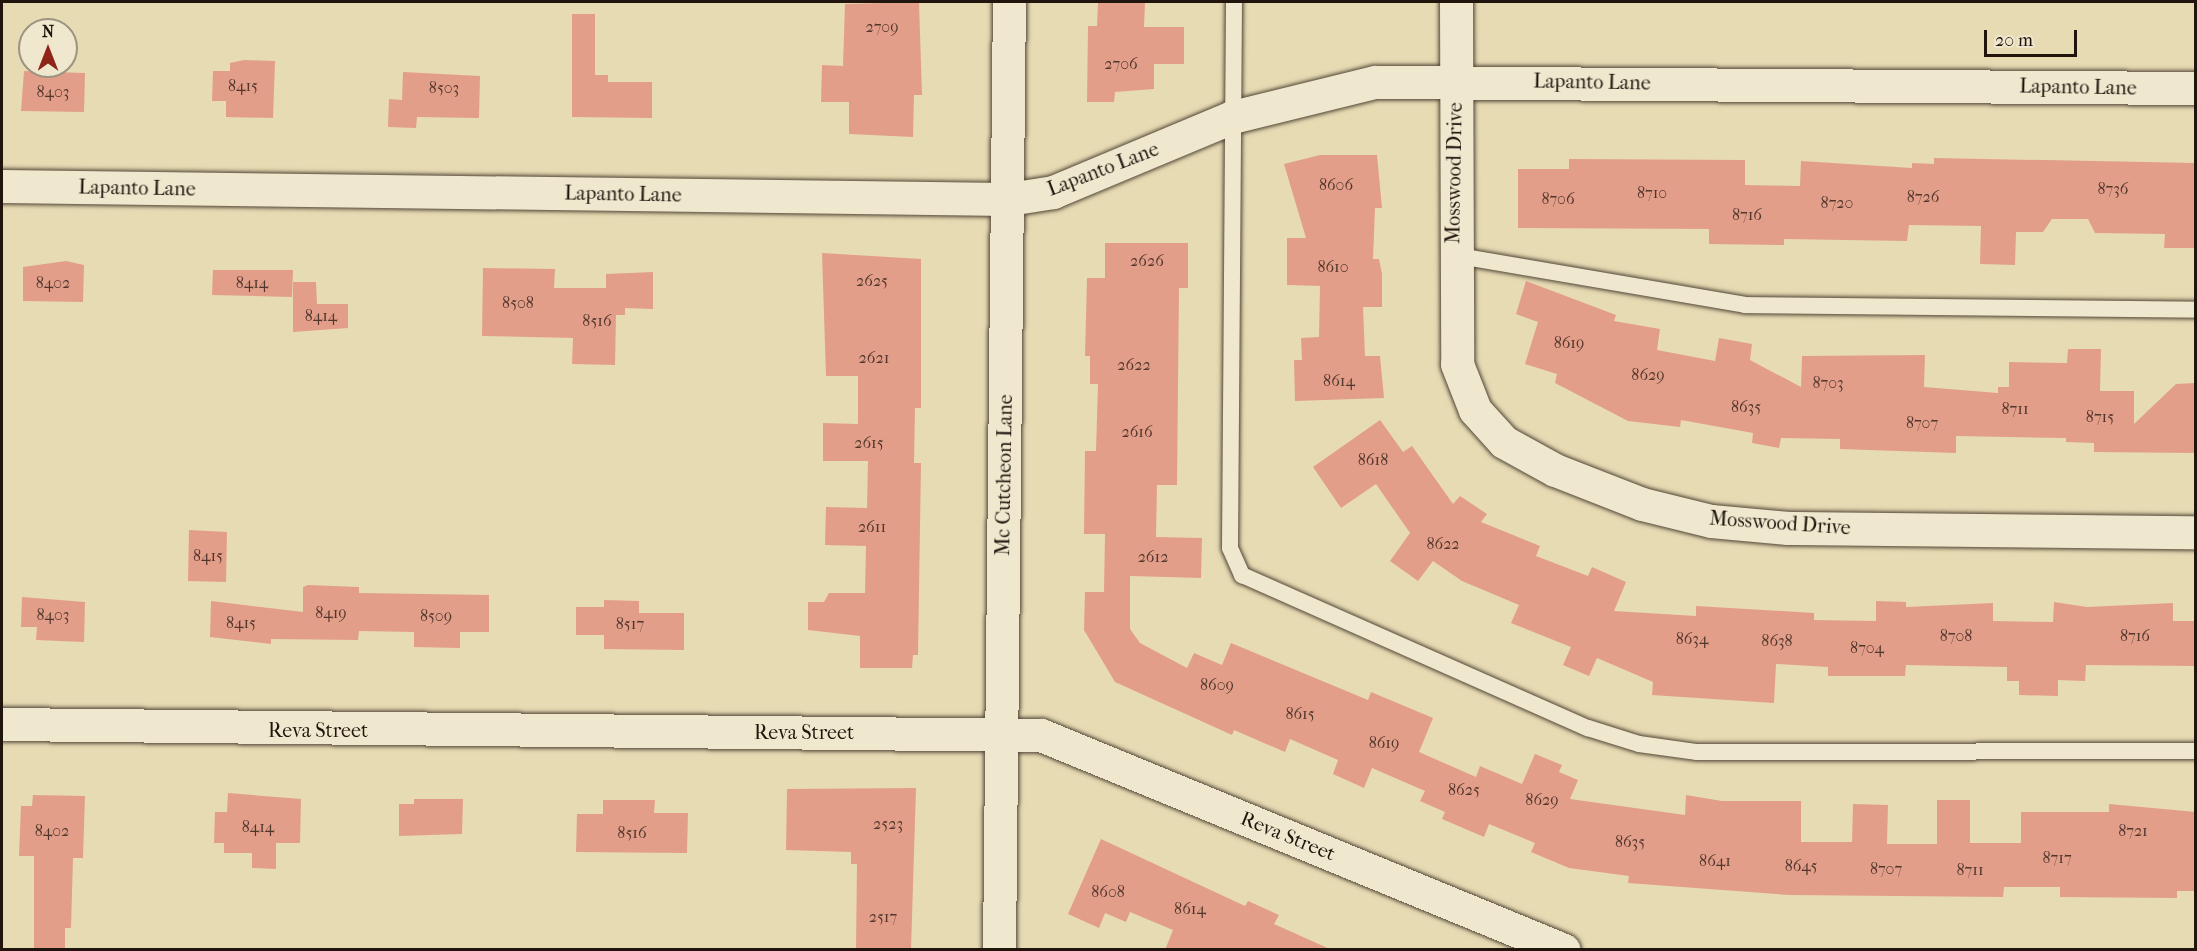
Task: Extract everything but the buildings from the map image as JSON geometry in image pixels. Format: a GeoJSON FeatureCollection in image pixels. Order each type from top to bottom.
{"type":"FeatureCollection","features":[{"type":"Feature","properties":{"kind":"street","name":"Mc Cutcheon Lane"},"geometry":{"type":"LineString","coordinates":[[999,950],[1000,733],[1009,200],[1009,2]]}},
{"type":"Feature","properties":{"kind":"street","name":"Mosswood Drive"},"geometry":{"type":"LineString","coordinates":[[1456,2],[1453,255],[1457,364],[1475,410],[1504,442],[1555,470],[1642,504],[1711,521],[1788,528],[2196,532]]}},
{"type":"Feature","properties":{"kind":"street","name":"Lapanto Lane"},"geometry":{"type":"LineString","coordinates":[[2,186],[1009,200],[1053,192],[1232,117],[1376,82],[2196,88]]}},
{"type":"Feature","properties":{"kind":"street","name":"Reva Street"},"geometry":{"type":"LineString","coordinates":[[2,724],[1041,735],[1564,950]]}},
{"type":"Feature","properties":{"kind":"lane"},"geometry":{"type":"LineString","coordinates":[[1234,2],[1230,548],[1242,575],[1588,728],[1639,744],[1697,752],[2196,752]]}},
{"type":"Feature","properties":{"kind":"lane"},"geometry":{"type":"LineString","coordinates":[[1453,255],[1745,305],[2196,310]]}}]}
